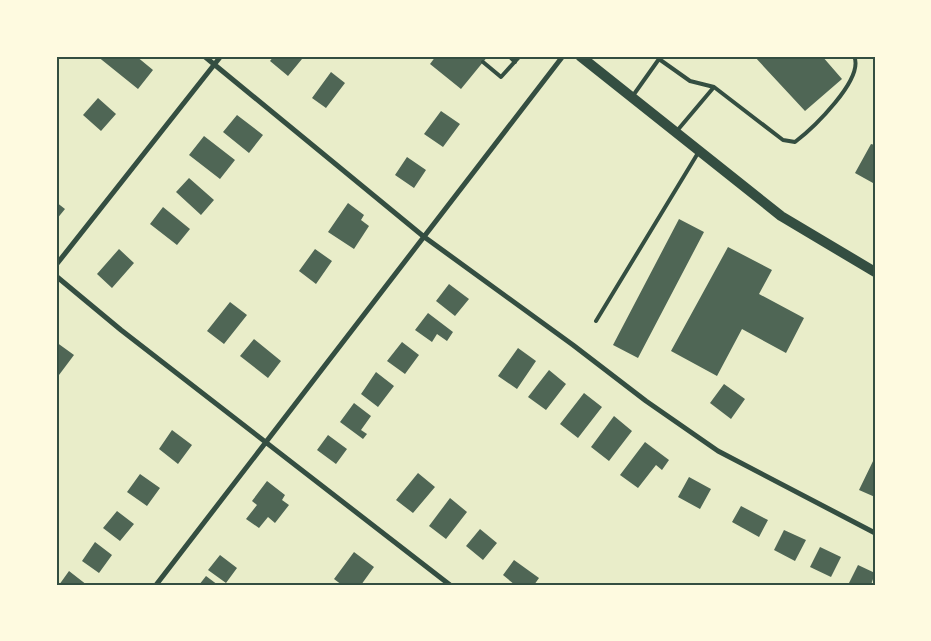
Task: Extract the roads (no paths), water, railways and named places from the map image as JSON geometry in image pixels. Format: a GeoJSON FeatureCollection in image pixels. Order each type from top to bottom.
{"type":"FeatureCollection","features":[{"type":"Feature","properties":{"kind":"main road"},"geometry":{"type":"LineString","coordinates":[[580,56],[781,216],[875,272]]}},
{"type":"Feature","properties":{"kind":"street"},"geometry":{"type":"LineString","coordinates":[[204,56],[423,236],[573,344],[646,401],[718,451],[875,534]]}},
{"type":"Feature","properties":{"kind":"street"},"geometry":{"type":"LineString","coordinates":[[56,265],[220,56]]}},
{"type":"Feature","properties":{"kind":"street"},"geometry":{"type":"LineString","coordinates":[[156,585],[563,56]]}},
{"type":"Feature","properties":{"kind":"street"},"geometry":{"type":"LineString","coordinates":[[56,276],[265,443],[450,585]]}},
{"type":"Feature","properties":{"kind":"lane"},"geometry":{"type":"LineString","coordinates":[[509,56],[515,62]]}},
{"type":"Feature","properties":{"kind":"lane"},"geometry":{"type":"LineString","coordinates":[[482,62],[501,78],[520,56]]}},
{"type":"Feature","properties":{"kind":"lane"},"geometry":{"type":"LineString","coordinates":[[632,97],[658,58],[690,81],[714,87],[783,140],[795,142],[814,128],[852,80],[856,60],[854,56]]}},
{"type":"Feature","properties":{"kind":"lane"},"geometry":{"type":"LineString","coordinates":[[676,132],[714,87]]}},
{"type":"Feature","properties":{"kind":"lane"},"geometry":{"type":"LineString","coordinates":[[596,321],[699,151]]}}]}
